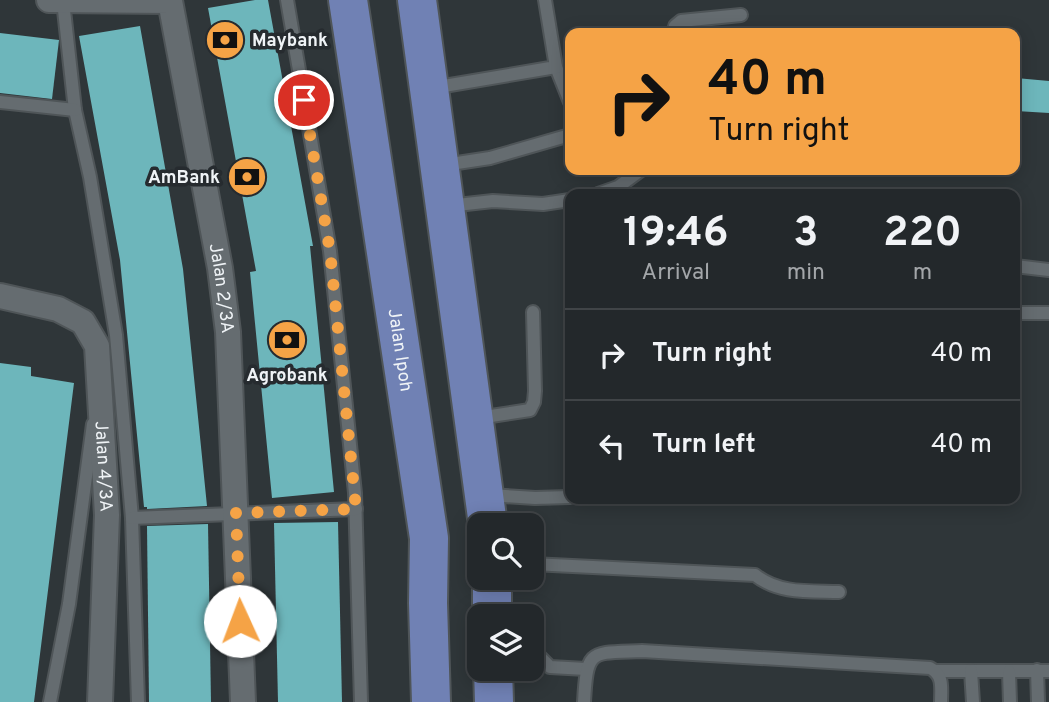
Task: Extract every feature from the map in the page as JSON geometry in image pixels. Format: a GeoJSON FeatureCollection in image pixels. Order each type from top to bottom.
{"type":"FeatureCollection","features":[{"type":"Feature","properties":{"kind":"highway","name":"Jalan Ipoh"},"geometry":{"type":"LineString","coordinates":[[348,0],[429,538],[430,702]]}},
{"type":"Feature","properties":{"kind":"highway"},"geometry":{"type":"LineString","coordinates":[[417,0],[486,510]]}},
{"type":"Feature","properties":{"kind":"highway"},"geometry":{"type":"LineString","coordinates":[[403,702],[407,604],[429,538]]}},
{"type":"Feature","properties":{"kind":"highway"},"geometry":{"type":"LineString","coordinates":[[493,681],[494,702]]}},
{"type":"Feature","properties":{"kind":"street","name":"Jalan 2/3A"},"geometry":{"type":"LineString","coordinates":[[56,1],[174,0],[220,268],[228,332],[243,702]]}},
{"type":"Feature","properties":{"kind":"street","name":"Jalan 4/3A"},"geometry":{"type":"LineString","coordinates":[[0,296],[58,309],[83,322],[97,346],[107,515],[100,702]]}},
{"type":"Feature","properties":{"kind":"lane"},"geometry":{"type":"LineString","coordinates":[[287,0],[330,251],[356,509],[361,702]]}},
{"type":"Feature","properties":{"kind":"lane"},"geometry":{"type":"LineString","coordinates":[[545,0],[556,67],[565,90]]}},
{"type":"Feature","properties":{"kind":"lane"},"geometry":{"type":"LineString","coordinates":[[56,1],[90,177],[116,335],[132,518],[138,702]]}},
{"type":"Feature","properties":{"kind":"lane"},"geometry":{"type":"LineString","coordinates":[[676,28],[681,21],[741,15]]}},
{"type":"Feature","properties":{"kind":"lane"},"geometry":{"type":"LineString","coordinates":[[429,89],[556,67]]}},
{"type":"Feature","properties":{"kind":"lane"},"geometry":{"type":"LineString","coordinates":[[0,102],[75,110]]}},
{"type":"Feature","properties":{"kind":"lane"},"geometry":{"type":"LineString","coordinates":[[440,166],[490,158],[565,136]]}},
{"type":"Feature","properties":{"kind":"lane"},"geometry":{"type":"LineString","coordinates":[[612,189],[634,175]]}},
{"type":"Feature","properties":{"kind":"lane"},"geometry":{"type":"LineString","coordinates":[[444,206],[493,201],[543,204],[565,201]]}},
{"type":"Feature","properties":{"kind":"lane"},"geometry":{"type":"LineString","coordinates":[[1020,266],[1049,270]]}},
{"type":"Feature","properties":{"kind":"lane"},"geometry":{"type":"LineString","coordinates":[[474,418],[530,410],[535,391],[533,312]]}},
{"type":"Feature","properties":{"kind":"lane"},"geometry":{"type":"LineString","coordinates":[[1020,313],[1049,313]]}},
{"type":"Feature","properties":{"kind":"lane"},"geometry":{"type":"LineString","coordinates":[[50,702],[69,604],[88,447],[100,389]]}},
{"type":"Feature","properties":{"kind":"lane"},"geometry":{"type":"LineString","coordinates":[[486,510],[535,498],[565,496]]}},
{"type":"Feature","properties":{"kind":"lane"},"geometry":{"type":"LineString","coordinates":[[132,518],[356,509]]}},
{"type":"Feature","properties":{"kind":"lane"},"geometry":{"type":"LineString","coordinates":[[544,565],[755,575],[766,584],[784,590],[839,592]]}},
{"type":"Feature","properties":{"kind":"lane"},"geometry":{"type":"LineString","coordinates":[[584,702],[586,669],[590,661],[605,653],[642,651],[930,668],[937,671],[1043,670],[1038,702]]}},
{"type":"Feature","properties":{"kind":"lane"},"geometry":{"type":"LineString","coordinates":[[544,661],[550,667],[586,669]]}},
{"type":"Feature","properties":{"kind":"lane"},"geometry":{"type":"LineString","coordinates":[[937,671],[941,678],[941,702]]}},
{"type":"Feature","properties":{"kind":"lane"},"geometry":{"type":"LineString","coordinates":[[971,671],[973,702]]}},
{"type":"Feature","properties":{"kind":"lane"},"geometry":{"type":"LineString","coordinates":[[1009,672],[1010,702]]}},
{"type":"Feature","properties":{"kind":"building"},"geometry":{"type":"Polygon","coordinates":[[[268,0],[313,246],[310,246],[334,492],[272,498],[250,272],[256,271],[208,8],[268,0]]]}},
{"type":"Feature","properties":{"kind":"building"},"geometry":{"type":"Polygon","coordinates":[[[140,26],[183,269],[207,506],[144,507],[120,260],[79,36],[140,26]]]}},
{"type":"Feature","properties":{"kind":"building"},"geometry":{"type":"Polygon","coordinates":[[[0,33],[59,40],[52,99],[0,93],[0,33]]]}},
{"type":"Feature","properties":{"kind":"building"},"geometry":{"type":"Polygon","coordinates":[[[1020,78],[1049,81],[1049,113],[1020,111],[1020,78]]]}},
{"type":"Feature","properties":{"kind":"building"},"geometry":{"type":"Polygon","coordinates":[[[0,363],[31,367],[31,376],[74,383],[34,702],[0,702],[0,363]]]}},
{"type":"Feature","properties":{"kind":"building"},"geometry":{"type":"Polygon","coordinates":[[[338,522],[342,702],[278,702],[274,523],[338,522]]]}},
{"type":"Feature","properties":{"kind":"building"},"geometry":{"type":"Polygon","coordinates":[[[208,524],[211,702],[149,702],[147,526],[208,524]]]}},
{"type":"Feature","properties":{"kind":"place","name":"Maybank"},"geometry":{"type":"Point","coordinates":[225,40]}},
{"type":"Feature","properties":{"kind":"place","name":"AmBank"},"geometry":{"type":"Point","coordinates":[247,177]}},
{"type":"Feature","properties":{"kind":"place","name":"Agrobank"},"geometry":{"type":"Point","coordinates":[287,340]}},
{"type":"Feature","properties":{"kind":"route"},"geometry":{"type":"LineString","coordinates":[[240,621],[236,513],[356,509],[330,251],[304,100]]}}]}
